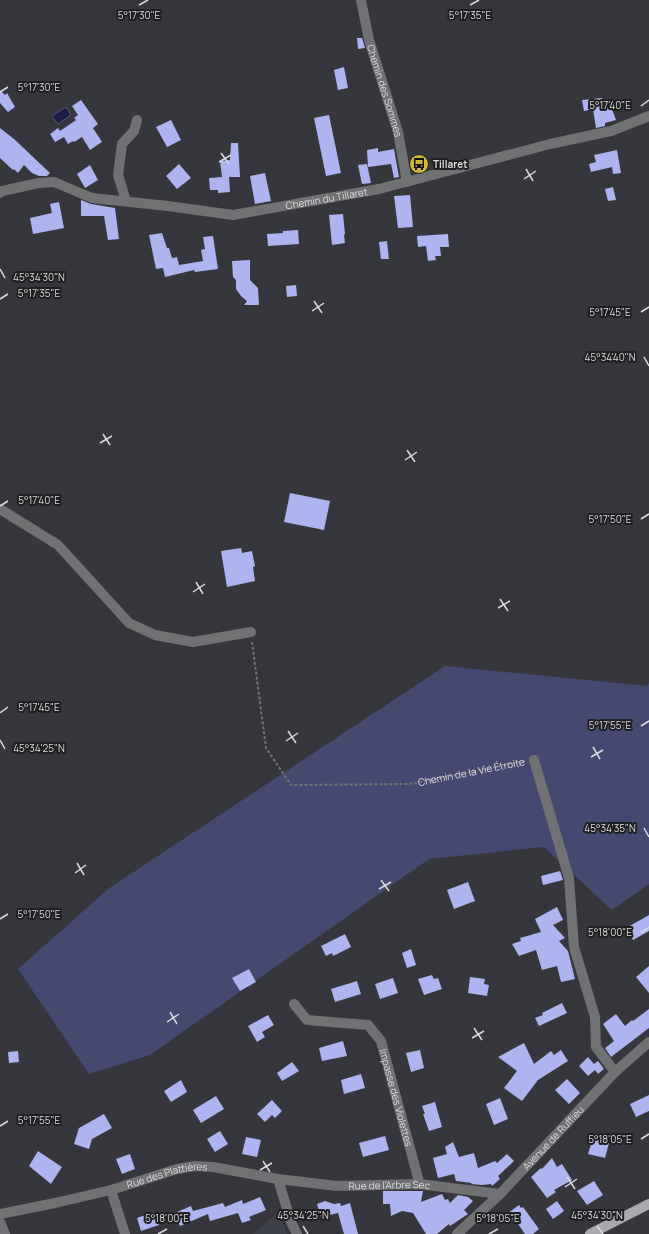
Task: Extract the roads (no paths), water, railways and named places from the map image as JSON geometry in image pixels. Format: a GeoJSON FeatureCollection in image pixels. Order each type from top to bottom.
{"type":"FeatureCollection","features":[{"type":"Feature","properties":{"kind":"main road"},"geometry":{"type":"LineString","coordinates":[[595,1232],[649,1204]]}},
{"type":"Feature","properties":{"kind":"street","name":"Chemin des Sommes"},"geometry":{"type":"LineString","coordinates":[[361,0],[369,40],[398,132],[407,182]]}},
{"type":"Feature","properties":{"kind":"street","name":"Chemin du Tillaret"},"geometry":{"type":"LineString","coordinates":[[1,191],[39,183],[54,182],[92,198],[233,215],[379,189],[550,144],[611,131],[649,116]]}},
{"type":"Feature","properties":{"kind":"street"},"geometry":{"type":"LineString","coordinates":[[126,201],[118,175],[122,144],[134,131],[137,120]]}},
{"type":"Feature","properties":{"kind":"street"},"geometry":{"type":"LineString","coordinates":[[0,509],[58,545],[129,623],[155,635],[193,642],[251,632]]}},
{"type":"Feature","properties":{"kind":"street","name":"Chemin de la Vie Étroite"},"geometry":{"type":"LineString","coordinates":[[534,760],[569,878],[574,947],[594,1017],[596,1047],[615,1072]]}},
{"type":"Feature","properties":{"kind":"street","name":"Impasse des Violettes"},"geometry":{"type":"LineString","coordinates":[[294,1004],[307,1020],[368,1025],[381,1041],[419,1184]]}},
{"type":"Feature","properties":{"kind":"street","name":"Avenue de Ruffieu"},"geometry":{"type":"LineString","coordinates":[[457,1234],[500,1194],[615,1072],[649,1042]]}},
{"type":"Feature","properties":{"kind":"street","name":"Rue des Plattières"},"geometry":{"type":"LineString","coordinates":[[0,1214],[111,1190],[176,1170],[195,1166],[212,1167],[278,1179]]}},
{"type":"Feature","properties":{"kind":"street"},"geometry":{"type":"LineString","coordinates":[[278,1179],[296,1234]]}},
{"type":"Feature","properties":{"kind":"street","name":"Rue de l'Arbre Sec"},"geometry":{"type":"LineString","coordinates":[[278,1179],[337,1186],[419,1184],[500,1194]]}},
{"type":"Feature","properties":{"kind":"street"},"geometry":{"type":"LineString","coordinates":[[111,1190],[125,1234]]}},
{"type":"Feature","properties":{"kind":"street"},"geometry":{"type":"LineString","coordinates":[[0,1222],[5,1234]]}},
{"type":"Feature","properties":{"kind":"place","name":"Tillaret"},"geometry":{"type":"Point","coordinates":[419,164]}}]}
